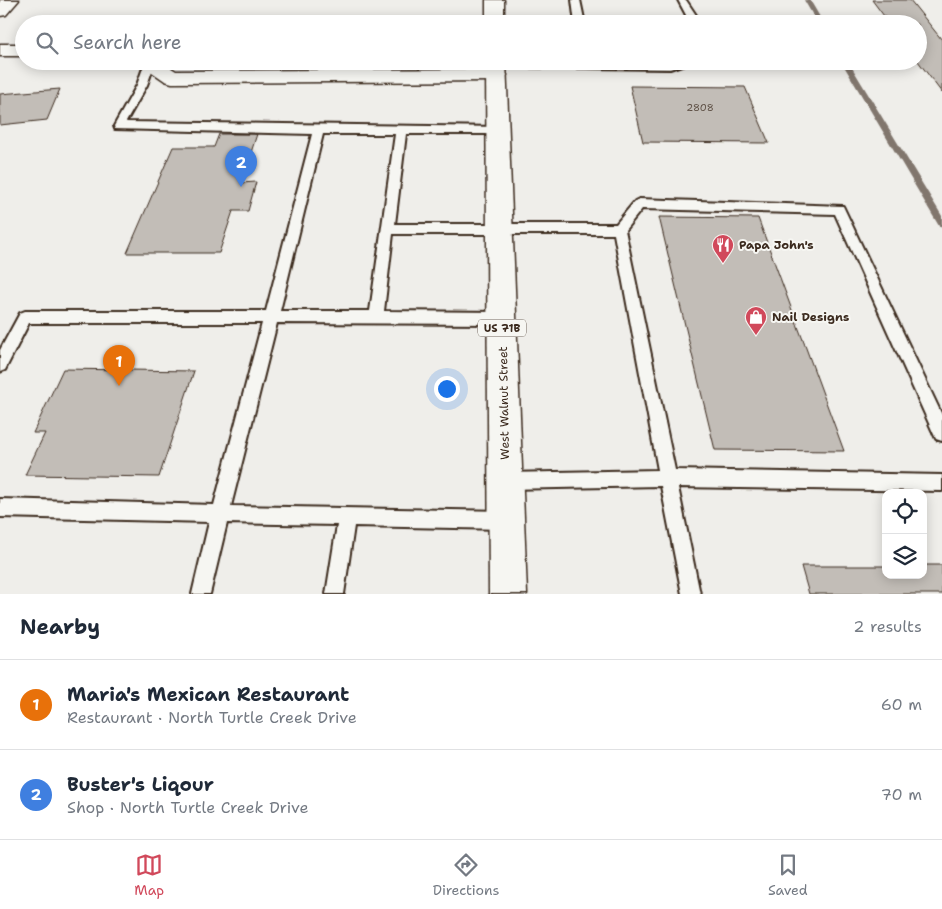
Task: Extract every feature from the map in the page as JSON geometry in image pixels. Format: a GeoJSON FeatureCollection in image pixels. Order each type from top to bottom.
{"type":"FeatureCollection","features":[{"type":"Feature","properties":{"kind":"main road"},"geometry":{"type":"LineString","coordinates":[[0,12],[10,0]]}},
{"type":"Feature","properties":{"kind":"main road"},"geometry":{"type":"LineString","coordinates":[[495,0],[495,15]]}},
{"type":"Feature","properties":{"kind":"main road"},"geometry":{"type":"LineString","coordinates":[[0,50],[15,50]]}},
{"type":"Feature","properties":{"kind":"main road"},"geometry":{"type":"LineString","coordinates":[[160,70],[172,77],[399,70]]}},
{"type":"Feature","properties":{"kind":"main road","name":"West Walnut Street"},"geometry":{"type":"LineString","coordinates":[[496,70],[508,594]]}},
{"type":"Feature","properties":{"kind":"lane"},"geometry":{"type":"LineString","coordinates":[[576,0],[578,15]]}},
{"type":"Feature","properties":{"kind":"lane"},"geometry":{"type":"LineString","coordinates":[[682,0],[691,15]]}},
{"type":"Feature","properties":{"kind":"lane"},"geometry":{"type":"LineString","coordinates":[[146,70],[142,85],[119,126],[318,130],[498,130]]}},
{"type":"Feature","properties":{"kind":"lane"},"geometry":{"type":"LineString","coordinates":[[201,594],[318,130]]}},
{"type":"Feature","properties":{"kind":"lane"},"geometry":{"type":"LineString","coordinates":[[376,316],[401,130]]}},
{"type":"Feature","properties":{"kind":"lane"},"geometry":{"type":"LineString","coordinates":[[692,594],[667,478],[619,229],[639,204],[838,209],[942,433]]}},
{"type":"Feature","properties":{"kind":"lane"},"geometry":{"type":"LineString","coordinates":[[387,230],[619,229]]}},
{"type":"Feature","properties":{"kind":"lane"},"geometry":{"type":"LineString","coordinates":[[0,365],[25,317],[376,316],[502,318]]}},
{"type":"Feature","properties":{"kind":"lane"},"geometry":{"type":"LineString","coordinates":[[505,481],[667,478],[942,483]]}},
{"type":"Feature","properties":{"kind":"lane"},"geometry":{"type":"LineString","coordinates":[[0,508],[506,520]]}},
{"type":"Feature","properties":{"kind":"lane"},"geometry":{"type":"LineString","coordinates":[[335,594],[347,517]]}},
{"type":"Feature","properties":{"kind":"building"},"geometry":{"type":"Polygon","coordinates":[[[872,0],[910,0],[922,15],[883,15],[872,0]]]}},
{"type":"Feature","properties":{"kind":"building"},"geometry":{"type":"Polygon","coordinates":[[[927,21],[942,40],[942,93],[925,70],[927,70],[927,21]]]}},
{"type":"Feature","properties":{"kind":"building"},"geometry":{"type":"Polygon","coordinates":[[[630,86],[745,87],[769,143],[643,142],[630,86]]]}},
{"type":"Feature","properties":{"kind":"building"},"geometry":{"type":"Polygon","coordinates":[[[60,89],[47,120],[0,125],[0,94],[60,89]]]}},
{"type":"Feature","properties":{"kind":"building"},"geometry":{"type":"Polygon","coordinates":[[[219,134],[257,134],[241,183],[256,182],[248,211],[233,211],[219,253],[127,253],[173,147],[214,147],[219,134]]]}},
{"type":"Feature","properties":{"kind":"building"},"geometry":{"type":"Polygon","coordinates":[[[659,217],[758,218],[844,451],[715,450],[659,217]]]}},
{"type":"Feature","properties":{"kind":"building"},"geometry":{"type":"Polygon","coordinates":[[[63,369],[194,371],[159,477],[25,475],[45,433],[33,433],[63,369]]]}},
{"type":"Feature","properties":{"kind":"building"},"geometry":{"type":"Polygon","coordinates":[[[927,565],[942,565],[942,594],[809,594],[801,566],[882,566],[882,579],[927,579],[927,565]]]}},
{"type":"Feature","properties":{"kind":"waterway"},"geometry":{"type":"LineString","coordinates":[[807,0],[816,15]]}},
{"type":"Feature","properties":{"kind":"waterway"},"geometry":{"type":"LineString","coordinates":[[849,70],[942,224]]}},
{"type":"Feature","properties":{"kind":"place","name":"Buster's Liqour"},"geometry":{"type":"Point","coordinates":[241,187]}},
{"type":"Feature","properties":{"kind":"place","name":"Papa John's"},"geometry":{"type":"Point","coordinates":[723,264]}},
{"type":"Feature","properties":{"kind":"place","name":"Nail Designs"},"geometry":{"type":"Point","coordinates":[756,336]}},
{"type":"Feature","properties":{"kind":"place","name":"Maria's Mexican Restaurant"},"geometry":{"type":"Point","coordinates":[119,386]}}]}
